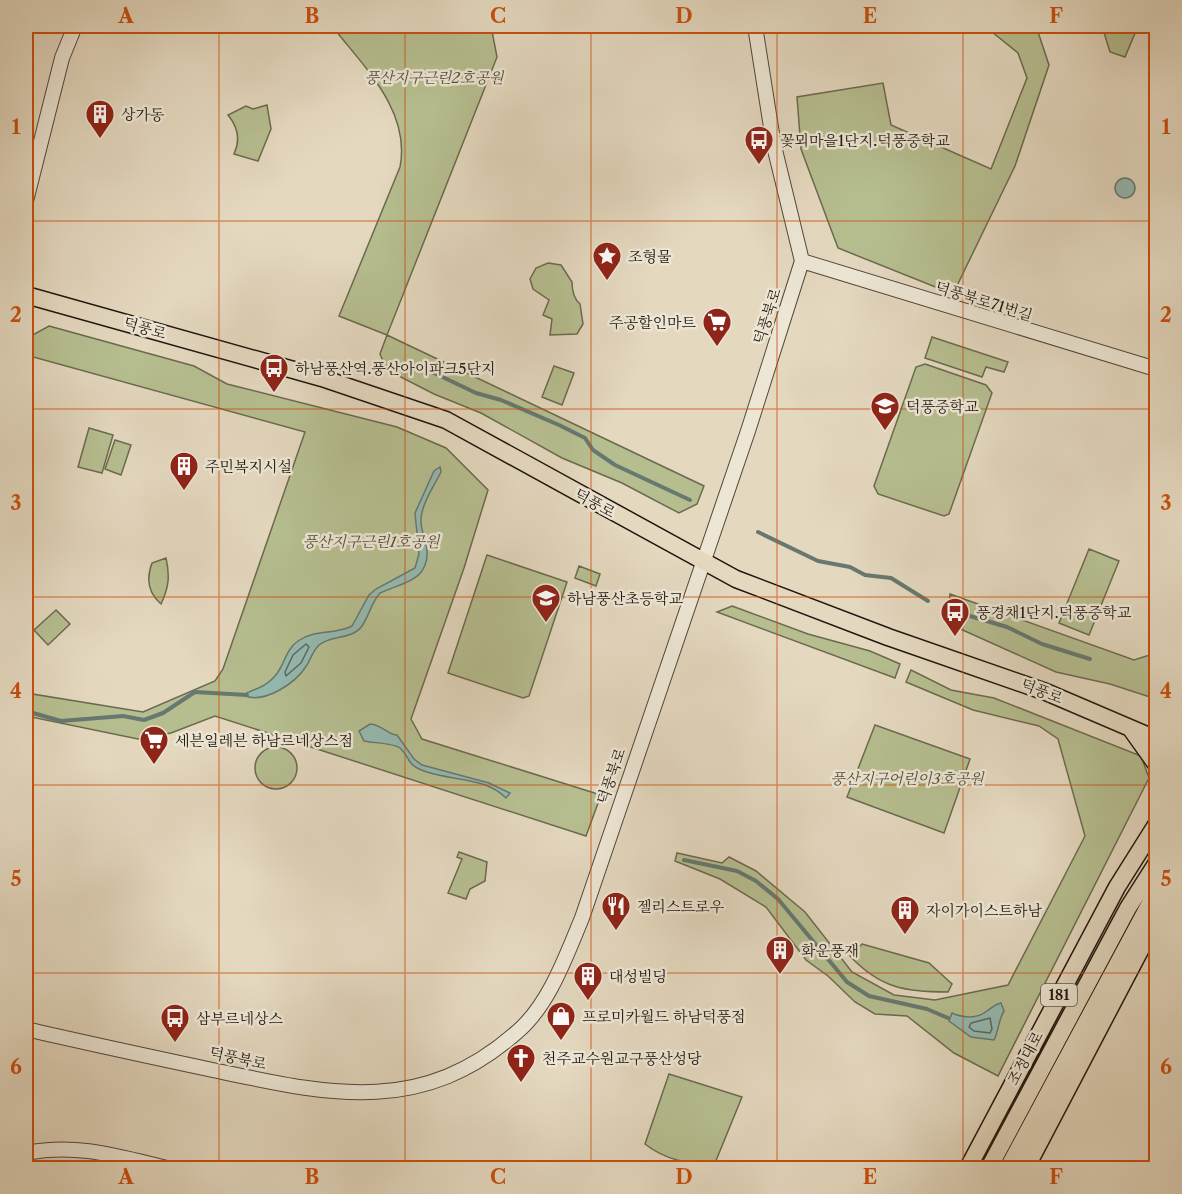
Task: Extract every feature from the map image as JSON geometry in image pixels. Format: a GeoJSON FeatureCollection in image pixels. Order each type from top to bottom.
{"type":"FeatureCollection","features":[{"type":"Feature","properties":{"kind":"main road","name":"덕풍로"},"geometry":{"type":"LineString","coordinates":[[26,295],[322,378],[446,420],[703,562],[785,599],[1047,692],[1154,736]]}},
{"type":"Feature","properties":{"kind":"main road"},"geometry":{"type":"LineString","coordinates":[[1130,728],[1156,764]]}},
{"type":"Feature","properties":{"kind":"main road","name":"조정대로"},"geometry":{"type":"LineString","coordinates":[[968,1168],[1100,918],[1154,831]]}},
{"type":"Feature","properties":{"kind":"main road","name":"조정대로"},"geometry":{"type":"LineString","coordinates":[[989,1168],[1128,908],[1156,864]]}},
{"type":"Feature","properties":{"kind":"main road","name":"181"},"geometry":{"type":"LineString","coordinates":[[1008,1168],[1156,892]]}},
{"type":"Feature","properties":{"kind":"main road"},"geometry":{"type":"LineString","coordinates":[[1026,1168],[1156,920]]}},
{"type":"Feature","properties":{"kind":"street"},"geometry":{"type":"LineString","coordinates":[[26,201],[62,58],[75,26]]}},
{"type":"Feature","properties":{"kind":"street"},"geometry":{"type":"LineString","coordinates":[[755,26],[774,146],[802,261]]}},
{"type":"Feature","properties":{"kind":"street","name":"덕풍북로71번길"},"geometry":{"type":"LineString","coordinates":[[802,261],[1156,369]]}},
{"type":"Feature","properties":{"kind":"street","name":"덕풍북로"},"geometry":{"type":"LineString","coordinates":[[26,1029],[287,1085],[347,1094],[368,1094],[423,1085],[485,1057],[519,1031],[540,1004],[563,963],[582,918],[802,261]]}},
{"type":"Feature","properties":{"kind":"street"},"geometry":{"type":"LineString","coordinates":[[26,1154],[44,1150],[95,1150],[166,1168]]}},
{"type":"Feature","properties":{"kind":"green space","name":"풍산지구근린2호공원"},"geometry":{"type":"Polygon","coordinates":[[[332,26],[491,26],[497,57],[387,335],[339,316],[400,167],[402,147],[399,127],[382,91],[332,26]]]}},
{"type":"Feature","properties":{"kind":"green space"},"geometry":{"type":"Polygon","coordinates":[[[959,26],[1039,26],[1038,32],[1049,65],[1015,166],[953,294],[838,248],[801,149],[797,97],[883,83],[891,125],[991,169],[1027,78],[1018,53],[987,28],[961,31],[959,26]]]}},
{"type":"Feature","properties":{"kind":"green space"},"geometry":{"type":"Polygon","coordinates":[[[1102,26],[1138,26],[1125,57],[1110,52],[1102,26]]]}},
{"type":"Feature","properties":{"kind":"green space"},"geometry":{"type":"Polygon","coordinates":[[[267,105],[271,129],[258,161],[234,154],[237,133],[228,115],[246,106],[253,109],[267,105]]]}},
{"type":"Feature","properties":{"kind":"green space"},"geometry":{"type":"Polygon","coordinates":[[[548,263],[561,265],[572,282],[574,294],[580,304],[583,324],[577,334],[550,335],[552,319],[543,315],[549,300],[533,289],[530,279],[536,268],[548,263]]]}},
{"type":"Feature","properties":{"kind":"green space","name":"풍산지구근린1호공원"},"geometry":{"type":"Polygon","coordinates":[[[49,326],[194,366],[227,384],[397,427],[446,448],[488,490],[464,568],[411,719],[422,739],[601,795],[586,836],[215,716],[171,733],[138,739],[26,716],[26,693],[143,712],[215,681],[223,669],[305,432],[26,355],[29,337],[49,326]]]}},
{"type":"Feature","properties":{"kind":"green space"},"geometry":{"type":"Polygon","coordinates":[[[387,335],[704,486],[697,504],[679,513],[622,483],[562,458],[481,413],[434,394],[387,370],[380,354],[387,335]]]}},
{"type":"Feature","properties":{"kind":"green space"},"geometry":{"type":"Polygon","coordinates":[[[932,337],[1008,362],[1004,372],[986,367],[982,377],[925,358],[932,337]]]}},
{"type":"Feature","properties":{"kind":"green space"},"geometry":{"type":"Polygon","coordinates":[[[925,364],[986,385],[992,393],[949,514],[944,516],[878,494],[874,486],[916,367],[925,364]]]}},
{"type":"Feature","properties":{"kind":"green space"},"geometry":{"type":"Polygon","coordinates":[[[554,366],[574,373],[562,405],[542,397],[554,366]]]}},
{"type":"Feature","properties":{"kind":"green space"},"geometry":{"type":"Polygon","coordinates":[[[89,428],[113,435],[102,473],[78,467],[89,428]]]}},
{"type":"Feature","properties":{"kind":"green space"},"geometry":{"type":"Polygon","coordinates":[[[115,440],[131,445],[121,475],[105,469],[115,440]]]}},
{"type":"Feature","properties":{"kind":"green space"},"geometry":{"type":"Polygon","coordinates":[[[1089,549],[1119,561],[1089,635],[1059,623],[1089,549]]]}},
{"type":"Feature","properties":{"kind":"green space"},"geometry":{"type":"Polygon","coordinates":[[[487,555],[567,582],[529,696],[523,698],[448,673],[487,555]]]}},
{"type":"Feature","properties":{"kind":"green space"},"geometry":{"type":"Polygon","coordinates":[[[166,558],[168,581],[161,604],[153,595],[149,585],[149,575],[152,563],[166,558]]]}},
{"type":"Feature","properties":{"kind":"green space"},"geometry":{"type":"Polygon","coordinates":[[[579,566],[600,574],[596,586],[575,578],[579,566]]]}},
{"type":"Feature","properties":{"kind":"green space"},"geometry":{"type":"Polygon","coordinates":[[[950,594],[1134,660],[1156,653],[1156,699],[1110,684],[1056,672],[947,623],[950,594]]]}},
{"type":"Feature","properties":{"kind":"green space"},"geometry":{"type":"Polygon","coordinates":[[[732,606],[808,634],[870,651],[900,664],[895,678],[717,612],[732,606]]]}},
{"type":"Feature","properties":{"kind":"green space"},"geometry":{"type":"Polygon","coordinates":[[[56,610],[70,624],[48,645],[34,630],[56,610]]]}},
{"type":"Feature","properties":{"kind":"green space"},"geometry":{"type":"Polygon","coordinates":[[[911,670],[951,690],[994,698],[1141,756],[1149,778],[998,1076],[954,1053],[907,1016],[875,1014],[855,1002],[828,976],[806,960],[766,907],[720,879],[675,861],[677,853],[722,863],[729,857],[756,871],[805,912],[852,972],[894,995],[935,1000],[1008,985],[1085,836],[1058,739],[1039,726],[973,710],[906,682],[911,670]]]}},
{"type":"Feature","properties":{"kind":"green space","name":"풍산지구어린이3호공원"},"geometry":{"type":"Polygon","coordinates":[[[875,725],[970,759],[944,833],[847,797],[875,725]]]}},
{"type":"Feature","properties":{"kind":"green space"},"geometry":{"type":"Polygon","coordinates":[[[276,747],[291,753],[297,768],[291,783],[276,789],[261,783],[255,768],[261,753],[276,747]]]}},
{"type":"Feature","properties":{"kind":"green space"},"geometry":{"type":"Polygon","coordinates":[[[459,852],[487,862],[485,881],[470,889],[466,899],[448,893],[462,859],[457,857],[459,852]]]}},
{"type":"Feature","properties":{"kind":"green space"},"geometry":{"type":"Polygon","coordinates":[[[862,944],[929,963],[952,984],[948,992],[906,989],[872,975],[850,956],[862,944]]]}},
{"type":"Feature","properties":{"kind":"green space"},"geometry":{"type":"Polygon","coordinates":[[[669,1074],[742,1097],[715,1163],[678,1160],[660,1154],[645,1144],[669,1074]]]}},
{"type":"Feature","properties":{"kind":"water"},"geometry":{"type":"Polygon","coordinates":[[[1125,178],[1132,181],[1135,188],[1132,195],[1125,198],[1118,195],[1115,188],[1118,181],[1125,178]]]}},
{"type":"Feature","properties":{"kind":"water"},"geometry":{"type":"Polygon","coordinates":[[[440,467],[441,472],[422,513],[422,528],[427,551],[426,561],[419,575],[380,593],[358,630],[319,645],[302,672],[287,685],[270,695],[251,697],[243,695],[271,680],[290,649],[298,641],[311,635],[352,626],[369,595],[415,568],[419,554],[415,513],[434,471],[440,467]]]}},
{"type":"Feature","properties":{"kind":"water"},"geometry":{"type":"Polygon","coordinates":[[[370,724],[397,735],[414,759],[422,765],[489,783],[510,793],[506,798],[488,786],[437,775],[415,767],[397,746],[364,741],[359,731],[370,724]]]}},
{"type":"Feature","properties":{"kind":"water"},"geometry":{"type":"Polygon","coordinates":[[[1001,1003],[1004,1011],[994,1040],[971,1037],[949,1021],[952,1013],[965,1017],[974,1016],[983,1014],[1001,1003]]]}},
{"type":"Feature","properties":{"kind":"waterway"},"geometry":{"type":"LineString","coordinates":[[430,371],[476,393],[501,400],[559,425],[585,438],[593,450],[615,465],[690,500]]}},
{"type":"Feature","properties":{"kind":"waterway"},"geometry":{"type":"LineString","coordinates":[[758,532],[818,561],[850,567],[865,575],[891,578],[928,601]]}},
{"type":"Feature","properties":{"kind":"waterway"},"geometry":{"type":"LineString","coordinates":[[963,614],[1007,627],[1042,644],[1090,659]]}},
{"type":"Feature","properties":{"kind":"waterway"},"geometry":{"type":"LineString","coordinates":[[26,711],[61,721],[123,716],[144,720],[163,713],[195,692],[247,695]]}},
{"type":"Feature","properties":{"kind":"waterway"},"geometry":{"type":"LineString","coordinates":[[684,860],[737,871],[756,881],[778,899],[847,982],[869,996],[927,1009],[948,1018]]}},
{"type":"Feature","properties":{"kind":"place","name":"상가동"},"geometry":{"type":"Point","coordinates":[100,140]}},
{"type":"Feature","properties":{"kind":"place","name":"꽃뫼마을1단지.덕풍중학교"},"geometry":{"type":"Point","coordinates":[759,166]}},
{"type":"Feature","properties":{"kind":"place","name":"조형물"},"geometry":{"type":"Point","coordinates":[607,282]}},
{"type":"Feature","properties":{"kind":"place","name":"주공할인마트"},"geometry":{"type":"Point","coordinates":[717,348]}},
{"type":"Feature","properties":{"kind":"place","name":"하남풍산역.풍산아이파크5단지"},"geometry":{"type":"Point","coordinates":[274,394]}},
{"type":"Feature","properties":{"kind":"place","name":"덕풍중학교"},"geometry":{"type":"Point","coordinates":[885,432]}},
{"type":"Feature","properties":{"kind":"place","name":"주민복지시설"},"geometry":{"type":"Point","coordinates":[184,492]}},
{"type":"Feature","properties":{"kind":"place","name":"하남풍산초등학교"},"geometry":{"type":"Point","coordinates":[546,624]}},
{"type":"Feature","properties":{"kind":"place","name":"풍경채1단지.덕풍중학교"},"geometry":{"type":"Point","coordinates":[955,638]}},
{"type":"Feature","properties":{"kind":"place","name":"세븐일레븐 하남르네상스점"},"geometry":{"type":"Point","coordinates":[154,766]}},
{"type":"Feature","properties":{"kind":"place","name":"젤리스트로우"},"geometry":{"type":"Point","coordinates":[616,932]}},
{"type":"Feature","properties":{"kind":"place","name":"자이가이스트하남"},"geometry":{"type":"Point","coordinates":[905,936]}},
{"type":"Feature","properties":{"kind":"place","name":"화운풍재"},"geometry":{"type":"Point","coordinates":[780,976]}},
{"type":"Feature","properties":{"kind":"place","name":"대성빌딩"},"geometry":{"type":"Point","coordinates":[588,1002]}},
{"type":"Feature","properties":{"kind":"place","name":"프로미카월드 하남덕풍점"},"geometry":{"type":"Point","coordinates":[561,1042]}},
{"type":"Feature","properties":{"kind":"place","name":"삼부르네상스"},"geometry":{"type":"Point","coordinates":[175,1044]}},
{"type":"Feature","properties":{"kind":"place","name":"천주교수원교구풍산성당"},"geometry":{"type":"Point","coordinates":[521,1084]}}]}
